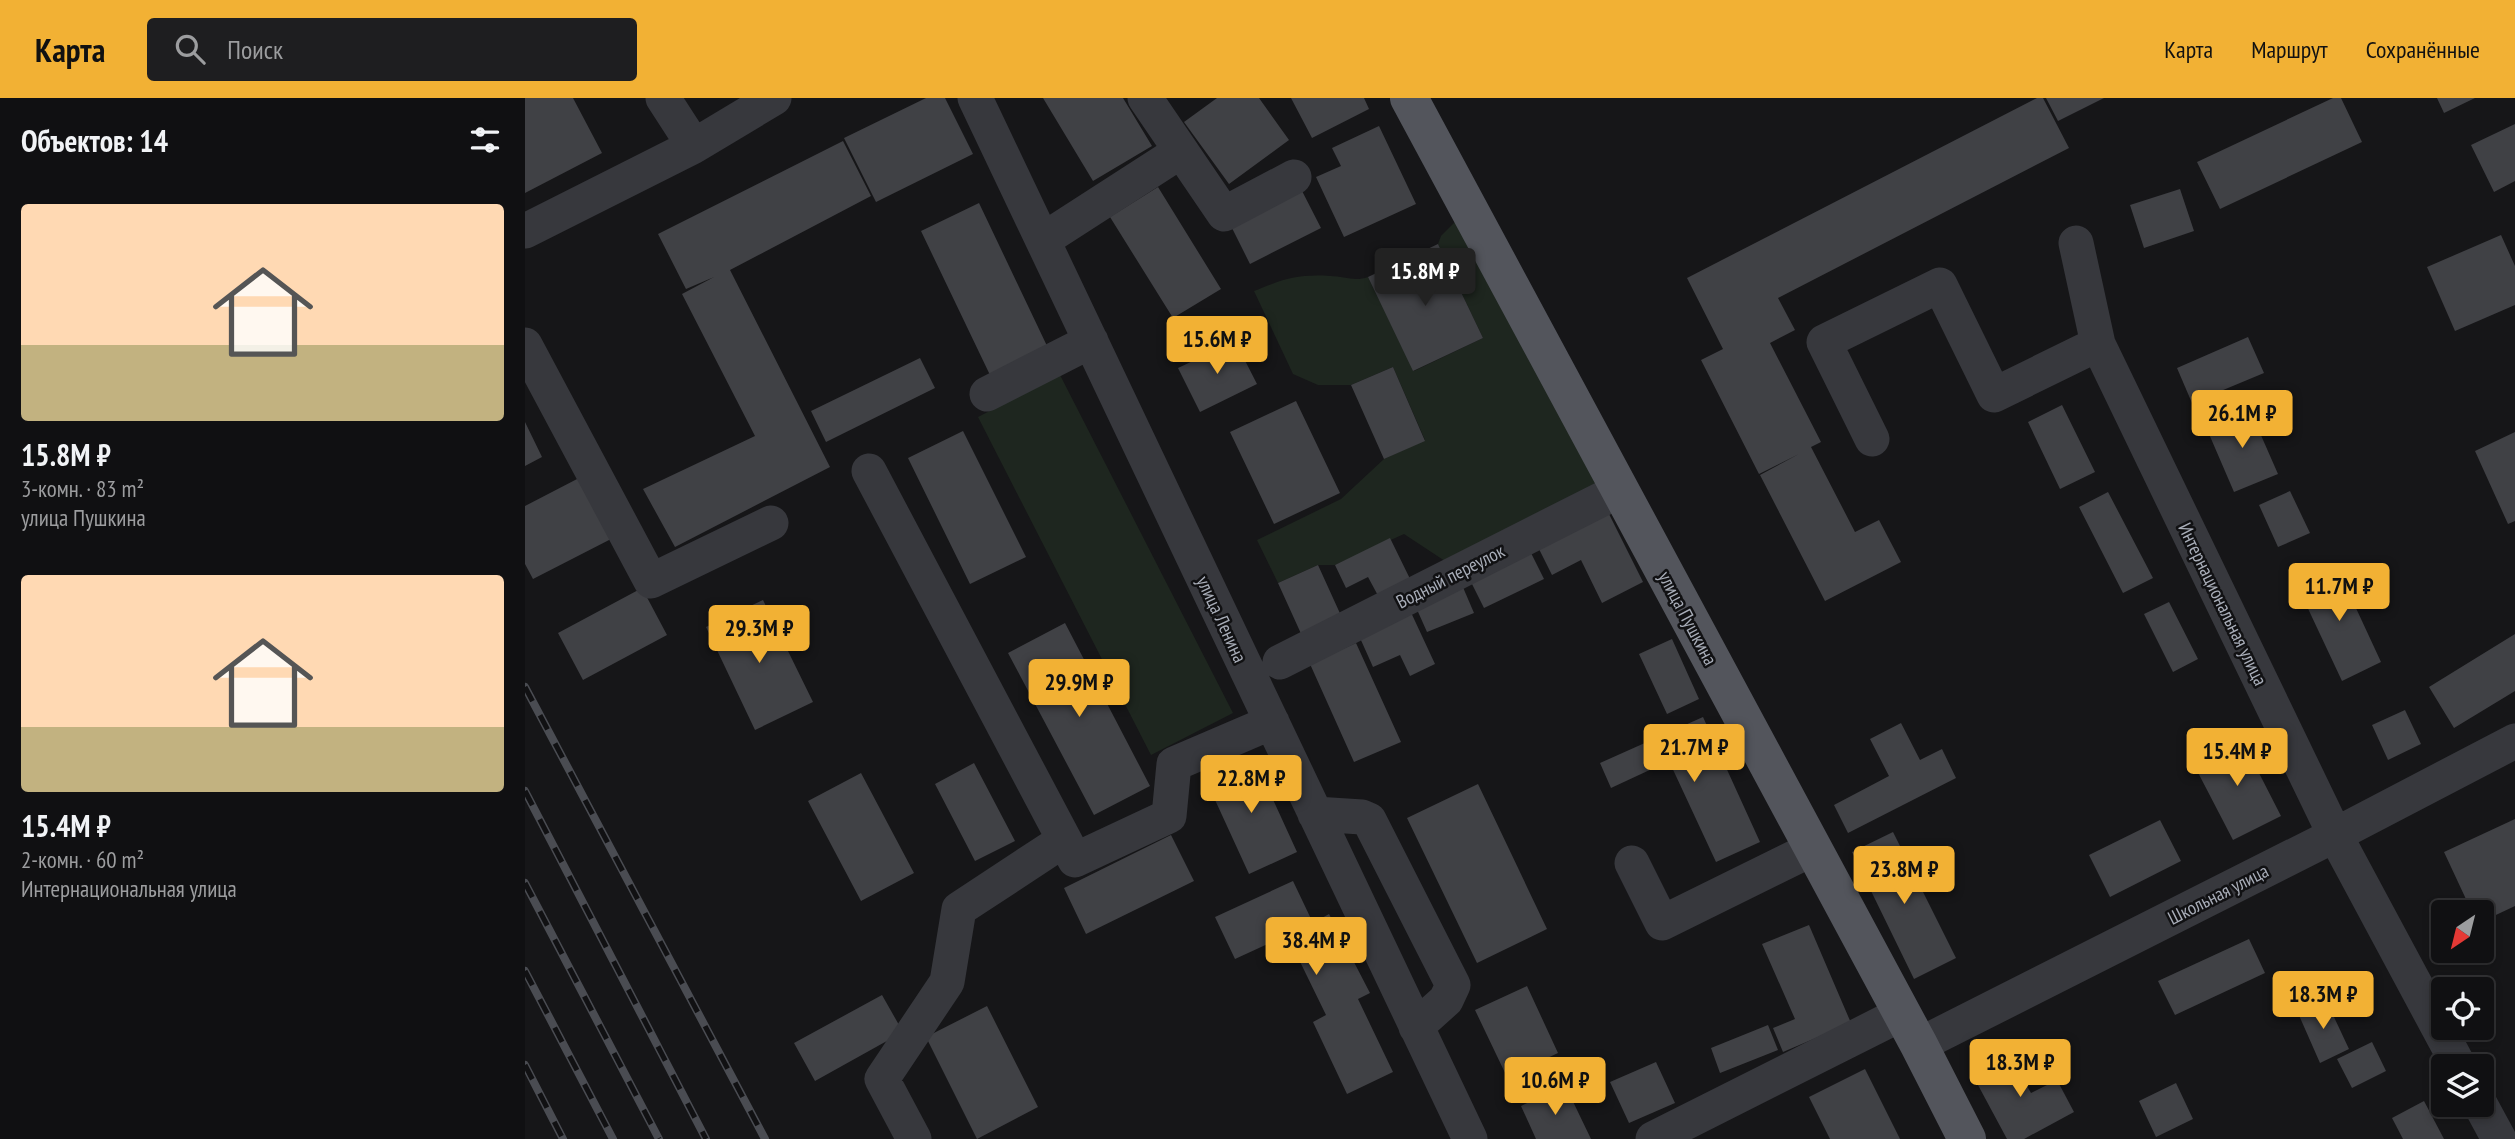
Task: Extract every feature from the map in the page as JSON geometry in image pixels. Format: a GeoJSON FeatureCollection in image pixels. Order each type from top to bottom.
{"type":"FeatureCollection","features":[{"type":"Feature","properties":{"kind":"main road","name":"улица Пушкина"},"geometry":{"type":"LineString","coordinates":[[1409,98],[1967,1139]]}},
{"type":"Feature","properties":{"kind":"street"},"geometry":{"type":"LineString","coordinates":[[663,98],[694,146]]}},
{"type":"Feature","properties":{"kind":"street"},"geometry":{"type":"LineString","coordinates":[[525,231],[694,146],[774,98]]}},
{"type":"Feature","properties":{"kind":"street","name":"улица Ленина"},"geometry":{"type":"LineString","coordinates":[[975,98],[1470,1139]]}},
{"type":"Feature","properties":{"kind":"street"},"geometry":{"type":"LineString","coordinates":[[1145,98],[1223,214],[1294,177]]}},
{"type":"Feature","properties":{"kind":"street"},"geometry":{"type":"LineString","coordinates":[[1043,240],[1181,151]]}},
{"type":"Feature","properties":{"kind":"street","name":"Интернациональная улица"},"geometry":{"type":"LineString","coordinates":[[2075,243],[2098,344],[2335,835],[2453,1054]]}},
{"type":"Feature","properties":{"kind":"street"},"geometry":{"type":"LineString","coordinates":[[1872,439],[1824,342],[1940,285],[1994,395],[2098,344]]}},
{"type":"Feature","properties":{"kind":"street"},"geometry":{"type":"LineString","coordinates":[[987,394],[1091,341]]}},
{"type":"Feature","properties":{"kind":"street"},"geometry":{"type":"LineString","coordinates":[[525,345],[651,581],[771,523]]}},
{"type":"Feature","properties":{"kind":"street"},"geometry":{"type":"LineString","coordinates":[[869,471],[1075,860],[1169,816],[1174,764],[1272,722]]}},
{"type":"Feature","properties":{"kind":"street","name":"Водный переулок"},"geometry":{"type":"LineString","coordinates":[[1280,662],[1620,490]]}},
{"type":"Feature","properties":{"kind":"street","name":"Школьная улица"},"geometry":{"type":"LineString","coordinates":[[1653,1139],[1910,1030],[2335,835],[2515,741]]}},
{"type":"Feature","properties":{"kind":"street"},"geometry":{"type":"LineString","coordinates":[[1315,814],[1362,817],[1369,820],[1453,985],[1446,1000],[1416,1027]]}},
{"type":"Feature","properties":{"kind":"street"},"geometry":{"type":"LineString","coordinates":[[914,1139],[882,1079],[947,982],[959,909],[1064,840]]}},
{"type":"Feature","properties":{"kind":"street"},"geometry":{"type":"LineString","coordinates":[[1632,863],[1662,923],[1812,849]]}},
{"type":"Feature","properties":{"kind":"street"},"geometry":{"type":"LineString","coordinates":[[2487,1117],[2499,1139]]}},
{"type":"Feature","properties":{"kind":"shaded area"},"geometry":{"type":"Polygon","coordinates":[[[1461,216],[1613,490],[1454,567],[1404,534],[1335,565],[1318,565],[1278,583],[1257,540],[1341,499],[1384,459],[1425,440],[1393,367],[1351,385],[1318,385],[1293,374],[1254,291],[1282,280],[1300,277],[1368,277],[1414,371],[1483,338],[1438,244],[1441,236],[1461,216]]]}},
{"type":"Feature","properties":{"kind":"shaded area"},"geometry":{"type":"Polygon","coordinates":[[[1060,375],[1233,713],[1151,755],[978,417],[1060,375]]]}},
{"type":"Feature","properties":{"kind":"building"},"geometry":{"type":"Polygon","coordinates":[[[525,98],[573,98],[602,153],[525,193],[525,98]]]}},
{"type":"Feature","properties":{"kind":"building"},"geometry":{"type":"Polygon","coordinates":[[[926,98],[945,98],[973,154],[876,202],[844,138],[926,98]]]}},
{"type":"Feature","properties":{"kind":"building"},"geometry":{"type":"Polygon","coordinates":[[[1043,98],[1123,98],[1152,146],[1093,181],[1043,98]]]}},
{"type":"Feature","properties":{"kind":"building"},"geometry":{"type":"Polygon","coordinates":[[[1217,98],[1259,98],[1289,140],[1229,184],[1184,122],[1217,98]]]}},
{"type":"Feature","properties":{"kind":"building"},"geometry":{"type":"Polygon","coordinates":[[[1291,98],[1364,98],[1369,109],[1312,138],[1291,98]]]}},
{"type":"Feature","properties":{"kind":"building"},"geometry":{"type":"Polygon","coordinates":[[[2037,98],[2043,98],[2069,148],[1778,298],[1795,330],[1770,343],[1821,442],[1811,447],[1855,532],[1879,520],[1901,562],[1825,601],[1760,475],[1799,454],[1759,474],[1701,360],[1723,349],[1687,278],[2037,98]]]}},
{"type":"Feature","properties":{"kind":"building"},"geometry":{"type":"Polygon","coordinates":[[[2046,98],[2104,98],[2058,121],[2046,98]]]}},
{"type":"Feature","properties":{"kind":"building"},"geometry":{"type":"Polygon","coordinates":[[[2333,98],[2341,98],[2362,142],[2220,209],[2197,162],[2333,98]]]}},
{"type":"Feature","properties":{"kind":"building"},"geometry":{"type":"Polygon","coordinates":[[[2437,98],[2475,98],[2444,113],[2437,98]]]}},
{"type":"Feature","properties":{"kind":"building"},"geometry":{"type":"Polygon","coordinates":[[[2515,124],[2515,181],[2494,192],[2471,145],[2515,124]]]}},
{"type":"Feature","properties":{"kind":"building"},"geometry":{"type":"Polygon","coordinates":[[[1379,126],[1416,204],[1344,237],[1316,177],[1341,166],[1332,148],[1379,126]]]}},
{"type":"Feature","properties":{"kind":"building"},"geometry":{"type":"Polygon","coordinates":[[[843,141],[871,196],[730,270],[830,467],[675,547],[643,489],[755,436],[682,294],[714,277],[686,289],[658,234],[843,141]]]}},
{"type":"Feature","properties":{"kind":"building"},"geometry":{"type":"Polygon","coordinates":[[[1158,187],[1221,289],[1173,318],[1110,217],[1158,187]]]}},
{"type":"Feature","properties":{"kind":"building"},"geometry":{"type":"Polygon","coordinates":[[[1301,189],[1321,228],[1250,264],[1231,226],[1301,189]]]}},
{"type":"Feature","properties":{"kind":"building"},"geometry":{"type":"Polygon","coordinates":[[[2180,189],[2194,231],[2144,248],[2130,205],[2180,189]]]}},
{"type":"Feature","properties":{"kind":"building"},"geometry":{"type":"Polygon","coordinates":[[[979,203],[1048,348],[990,375],[921,231],[979,203]]]}},
{"type":"Feature","properties":{"kind":"building"},"geometry":{"type":"Polygon","coordinates":[[[2501,235],[2515,266],[2515,305],[2455,331],[2427,267],[2501,235]]]}},
{"type":"Feature","properties":{"kind":"building"},"geometry":{"type":"Polygon","coordinates":[[[1438,244],[1483,338],[1413,371],[1368,277],[1438,244]]]}},
{"type":"Feature","properties":{"kind":"building"},"geometry":{"type":"Polygon","coordinates":[[[2248,337],[2264,373],[2192,403],[2177,368],[2248,337]]]}},
{"type":"Feature","properties":{"kind":"building"},"geometry":{"type":"Polygon","coordinates":[[[1235,341],[1257,384],[1200,412],[1178,368],[1235,341]]]}},
{"type":"Feature","properties":{"kind":"building"},"geometry":{"type":"Polygon","coordinates":[[[920,358],[935,388],[826,442],[811,411],[920,358]]]}},
{"type":"Feature","properties":{"kind":"building"},"geometry":{"type":"Polygon","coordinates":[[[1393,367],[1425,441],[1384,459],[1351,385],[1393,367]]]}},
{"type":"Feature","properties":{"kind":"building"},"geometry":{"type":"Polygon","coordinates":[[[1296,401],[1340,493],[1274,524],[1230,432],[1296,401]]]}},
{"type":"Feature","properties":{"kind":"building"},"geometry":{"type":"Polygon","coordinates":[[[2062,405],[2095,472],[2060,489],[2028,422],[2062,405]]]}},
{"type":"Feature","properties":{"kind":"building"},"geometry":{"type":"Polygon","coordinates":[[[2249,408],[2278,474],[2234,492],[2206,427],[2249,408]]]}},
{"type":"Feature","properties":{"kind":"building"},"geometry":{"type":"Polygon","coordinates":[[[525,422],[542,457],[525,466],[525,422]]]}},
{"type":"Feature","properties":{"kind":"building"},"geometry":{"type":"Polygon","coordinates":[[[963,431],[1026,557],[970,584],[908,458],[963,431]]]}},
{"type":"Feature","properties":{"kind":"building"},"geometry":{"type":"Polygon","coordinates":[[[2515,432],[2515,521],[2508,524],[2475,451],[2515,432]]]}},
{"type":"Feature","properties":{"kind":"building"},"geometry":{"type":"Polygon","coordinates":[[[579,478],[611,539],[533,579],[525,564],[525,506],[579,478]]]}},
{"type":"Feature","properties":{"kind":"building"},"geometry":{"type":"Polygon","coordinates":[[[2290,491],[2310,533],[2278,547],[2259,505],[2290,491]]]}},
{"type":"Feature","properties":{"kind":"building"},"geometry":{"type":"Polygon","coordinates":[[[2108,492],[2153,578],[2123,593],[2079,507],[2108,492]]]}},
{"type":"Feature","properties":{"kind":"building"},"geometry":{"type":"Polygon","coordinates":[[[1606,508],[1643,582],[1602,603],[1581,560],[1552,575],[1536,543],[1606,508]]]}},
{"type":"Feature","properties":{"kind":"building"},"geometry":{"type":"Polygon","coordinates":[[[1390,538],[1414,587],[1382,603],[1368,577],[1346,588],[1335,565],[1390,538]]]}},
{"type":"Feature","properties":{"kind":"building"},"geometry":{"type":"Polygon","coordinates":[[[1529,549],[1544,579],[1484,608],[1469,578],[1529,549]]]}},
{"type":"Feature","properties":{"kind":"building"},"geometry":{"type":"Polygon","coordinates":[[[1318,565],[1343,620],[1303,638],[1278,583],[1318,565]]]}},
{"type":"Feature","properties":{"kind":"building"},"geometry":{"type":"Polygon","coordinates":[[[2336,565],[2381,662],[2342,681],[2296,583],[2336,565]]]}},
{"type":"Feature","properties":{"kind":"building"},"geometry":{"type":"Polygon","coordinates":[[[1462,585],[1474,613],[1427,632],[1415,605],[1462,585]]]}},
{"type":"Feature","properties":{"kind":"building"},"geometry":{"type":"Polygon","coordinates":[[[642,588],[667,635],[583,680],[558,633],[642,588]]]}},
{"type":"Feature","properties":{"kind":"building"},"geometry":{"type":"Polygon","coordinates":[[[763,600],[813,702],[755,730],[706,627],[763,600]]]}},
{"type":"Feature","properties":{"kind":"building"},"geometry":{"type":"Polygon","coordinates":[[[2169,602],[2198,659],[2173,672],[2144,614],[2169,602]]]}},
{"type":"Feature","properties":{"kind":"building"},"geometry":{"type":"Polygon","coordinates":[[[1408,606],[1435,664],[1410,676],[1400,655],[1373,667],[1356,629],[1408,606]]]}},
{"type":"Feature","properties":{"kind":"building"},"geometry":{"type":"Polygon","coordinates":[[[1065,623],[1150,786],[1094,815],[1008,653],[1065,623]]]}},
{"type":"Feature","properties":{"kind":"building"},"geometry":{"type":"Polygon","coordinates":[[[2515,634],[2515,691],[2454,728],[2429,687],[2515,634]]]}},
{"type":"Feature","properties":{"kind":"building"},"geometry":{"type":"Polygon","coordinates":[[[1672,639],[1699,699],[1667,714],[1639,654],[1672,639]]]}},
{"type":"Feature","properties":{"kind":"building"},"geometry":{"type":"Polygon","coordinates":[[[1356,643],[1401,742],[1354,762],[1310,664],[1356,643]]]}},
{"type":"Feature","properties":{"kind":"building"},"geometry":{"type":"Polygon","coordinates":[[[2405,710],[2421,744],[2388,760],[2372,725],[2405,710]]]}},
{"type":"Feature","properties":{"kind":"building"},"geometry":{"type":"Polygon","coordinates":[[[1703,717],[1760,842],[1716,862],[1669,761],[1611,788],[1600,763],[1703,717]]]}},
{"type":"Feature","properties":{"kind":"building"},"geometry":{"type":"Polygon","coordinates":[[[1901,723],[1920,760],[1942,749],[1956,778],[1848,833],[1834,805],[1889,776],[1870,739],[1901,723]]]}},
{"type":"Feature","properties":{"kind":"building"},"geometry":{"type":"Polygon","coordinates":[[[2240,736],[2281,816],[2233,840],[2192,761],[2240,736]]]}},
{"type":"Feature","properties":{"kind":"building"},"geometry":{"type":"Polygon","coordinates":[[[1253,756],[1297,852],[1249,874],[1205,778],[1253,756]]]}},
{"type":"Feature","properties":{"kind":"building"},"geometry":{"type":"Polygon","coordinates":[[[974,763],[1015,841],[975,861],[935,784],[974,763]]]}},
{"type":"Feature","properties":{"kind":"building"},"geometry":{"type":"Polygon","coordinates":[[[861,773],[914,873],[861,901],[808,801],[861,773]]]}},
{"type":"Feature","properties":{"kind":"building"},"geometry":{"type":"Polygon","coordinates":[[[1478,784],[1547,929],[1477,963],[1407,818],[1478,784]]]}},
{"type":"Feature","properties":{"kind":"building"},"geometry":{"type":"Polygon","coordinates":[[[2515,819],[2515,906],[2494,916],[2494,900],[2466,900],[2444,852],[2515,819]]]}},
{"type":"Feature","properties":{"kind":"building"},"geometry":{"type":"Polygon","coordinates":[[[2160,820],[2181,861],[2110,897],[2089,855],[2160,820]]]}},
{"type":"Feature","properties":{"kind":"building"},"geometry":{"type":"Polygon","coordinates":[[[1893,832],[1956,958],[1914,979],[1852,852],[1893,832]]]}},
{"type":"Feature","properties":{"kind":"building"},"geometry":{"type":"Polygon","coordinates":[[[1171,835],[1194,881],[1086,934],[1064,888],[1171,835]]]}},
{"type":"Feature","properties":{"kind":"building"},"geometry":{"type":"Polygon","coordinates":[[[1293,881],[1313,923],[1329,914],[1370,993],[1358,999],[1393,1072],[1347,1094],[1313,1022],[1326,1015],[1287,935],[1235,959],[1215,917],[1293,881]]]}},
{"type":"Feature","properties":{"kind":"building"},"geometry":{"type":"Polygon","coordinates":[[[1809,925],[1851,1023],[1783,1052],[1773,1028],[1795,1019],[1762,944],[1809,925]]]}},
{"type":"Feature","properties":{"kind":"building"},"geometry":{"type":"Polygon","coordinates":[[[2249,939],[2265,973],[2175,1015],[2158,981],[2249,939]]]}},
{"type":"Feature","properties":{"kind":"building"},"geometry":{"type":"Polygon","coordinates":[[[1527,986],[1558,1053],[1507,1077],[1475,1010],[1527,986]]]}},
{"type":"Feature","properties":{"kind":"building"},"geometry":{"type":"Polygon","coordinates":[[[882,995],[903,1032],[815,1081],[794,1043],[882,995]]]}},
{"type":"Feature","properties":{"kind":"building"},"geometry":{"type":"Polygon","coordinates":[[[2326,1000],[2349,1049],[2320,1063],[2298,1013],[2326,1000]]]}},
{"type":"Feature","properties":{"kind":"building"},"geometry":{"type":"Polygon","coordinates":[[[987,1006],[1038,1107],[977,1139],[926,1037],[987,1006]]]}},
{"type":"Feature","properties":{"kind":"building"},"geometry":{"type":"Polygon","coordinates":[[[1768,1025],[1778,1050],[1720,1073],[1711,1048],[1768,1025]]]}},
{"type":"Feature","properties":{"kind":"building"},"geometry":{"type":"Polygon","coordinates":[[[2372,1042],[2386,1071],[2352,1088],[2337,1059],[2372,1042]]]}},
{"type":"Feature","properties":{"kind":"building"},"geometry":{"type":"Polygon","coordinates":[[[2008,1052],[2031,1093],[2057,1080],[2074,1112],[2024,1139],[2007,1139],[1971,1072],[2008,1052]]]}},
{"type":"Feature","properties":{"kind":"building"},"geometry":{"type":"Polygon","coordinates":[[[1656,1062],[1675,1103],[1629,1123],[1610,1082],[1656,1062]]]}},
{"type":"Feature","properties":{"kind":"building"},"geometry":{"type":"Polygon","coordinates":[[[1865,1069],[1900,1139],[1830,1139],[1809,1097],[1865,1069]]]}},
{"type":"Feature","properties":{"kind":"building"},"geometry":{"type":"Polygon","coordinates":[[[2176,1083],[2193,1119],[2156,1137],[2139,1101],[2176,1083]]]}},
{"type":"Feature","properties":{"kind":"building"},"geometry":{"type":"Polygon","coordinates":[[[1565,1085],[1591,1139],[1536,1139],[1521,1106],[1565,1085]]]}},
{"type":"Feature","properties":{"kind":"building"},"geometry":{"type":"Polygon","coordinates":[[[2424,1101],[2444,1139],[2403,1139],[2392,1118],[2424,1101]]]}},
{"type":"Feature","properties":{"kind":"railway"},"geometry":{"type":"LineString","coordinates":[[525,687],[765,1139]]}},
{"type":"Feature","properties":{"kind":"railway"},"geometry":{"type":"LineString","coordinates":[[525,791],[706,1139]]}},
{"type":"Feature","properties":{"kind":"railway"},"geometry":{"type":"LineString","coordinates":[[525,883],[659,1139]]}},
{"type":"Feature","properties":{"kind":"railway"},"geometry":{"type":"LineString","coordinates":[[525,971],[613,1139]]}},
{"type":"Feature","properties":{"kind":"railway"},"geometry":{"type":"LineString","coordinates":[[525,1065],[563,1139]]}}]}
